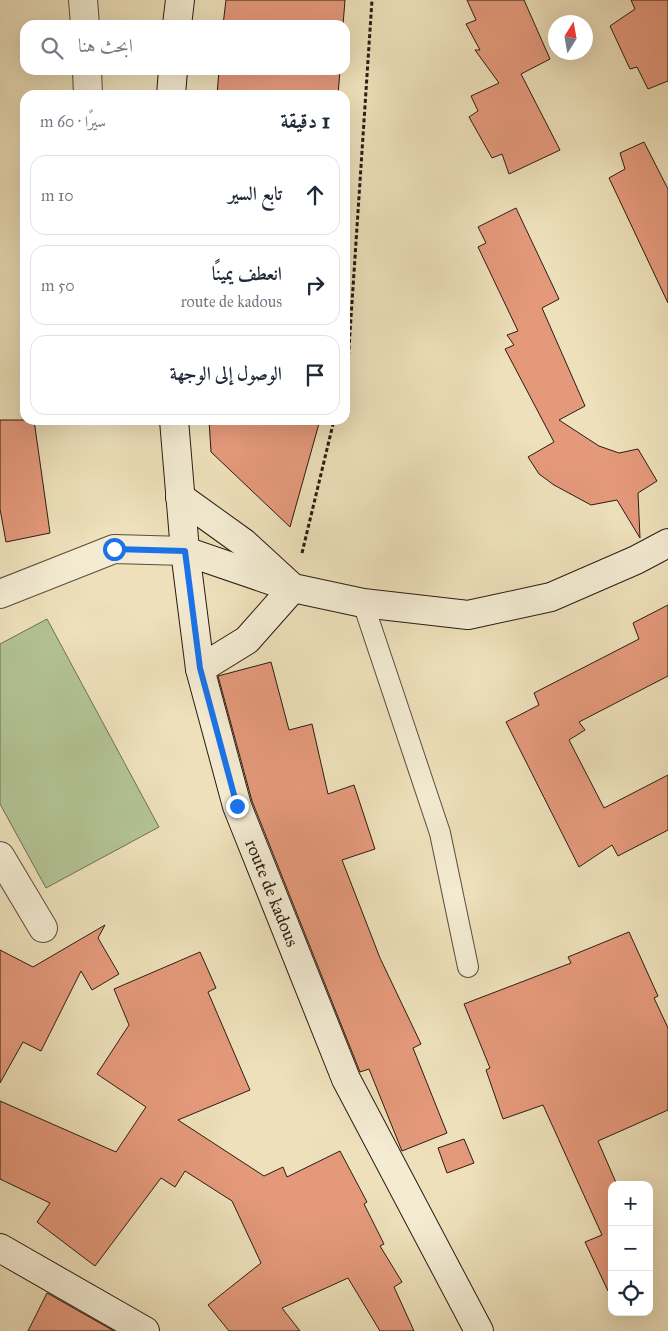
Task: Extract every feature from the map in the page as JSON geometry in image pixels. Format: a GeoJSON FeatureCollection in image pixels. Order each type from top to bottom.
{"type":"FeatureCollection","features":[{"type":"Feature","properties":{"kind":"main road"},"geometry":{"type":"LineString","coordinates":[[83,0],[85,20]]}},
{"type":"Feature","properties":{"kind":"main road"},"geometry":{"type":"LineString","coordinates":[[178,20],[180,0]]}},
{"type":"Feature","properties":{"kind":"main road"},"geometry":{"type":"LineString","coordinates":[[87,75],[88,90]]}},
{"type":"Feature","properties":{"kind":"main road"},"geometry":{"type":"LineString","coordinates":[[171,90],[173,75]]}},
{"type":"Feature","properties":{"kind":"main road","name":"route de kadous"},"geometry":{"type":"LineString","coordinates":[[174,425],[185,551],[200,668],[237,806],[346,1079],[479,1331]]}},
{"type":"Feature","properties":{"kind":"main road"},"geometry":{"type":"LineString","coordinates":[[180,497],[244,543],[293,588]]}},
{"type":"Feature","properties":{"kind":"main road"},"geometry":{"type":"LineString","coordinates":[[0,594],[114,549],[185,551],[293,588],[363,603],[468,615],[551,597],[636,560],[668,543]]}},
{"type":"Feature","properties":{"kind":"main road"},"geometry":{"type":"LineString","coordinates":[[200,668],[247,640],[293,588]]}},
{"type":"Feature","properties":{"kind":"main road"},"geometry":{"type":"LineString","coordinates":[[0,856],[43,928]]}},
{"type":"Feature","properties":{"kind":"main road"},"geometry":{"type":"LineString","coordinates":[[0,1248],[145,1331]]}},
{"type":"Feature","properties":{"kind":"lane"},"geometry":{"type":"LineString","coordinates":[[363,603],[440,833],[468,967]]}},
{"type":"Feature","properties":{"kind":"path"},"geometry":{"type":"LineString","coordinates":[[350,333],[372,0]]}},
{"type":"Feature","properties":{"kind":"path"},"geometry":{"type":"LineString","coordinates":[[293,588],[333,425]]}},
{"type":"Feature","properties":{"kind":"green space"},"geometry":{"type":"Polygon","coordinates":[[[47,619],[159,827],[46,888],[0,804],[0,644],[47,619]]]}},
{"type":"Feature","properties":{"kind":"building"},"geometry":{"type":"Polygon","coordinates":[[[226,0],[345,0],[343,20],[224,20],[226,0]]]}},
{"type":"Feature","properties":{"kind":"building"},"geometry":{"type":"Polygon","coordinates":[[[467,0],[524,0],[548,54],[548,60],[521,74],[560,150],[509,174],[502,154],[492,158],[469,117],[478,111],[471,96],[499,83],[475,50],[480,50],[466,24],[476,20],[467,0]]]}},
{"type":"Feature","properties":{"kind":"building"},"geometry":{"type":"Polygon","coordinates":[[[631,0],[668,0],[668,81],[648,89],[637,67],[630,69],[610,26],[635,9],[631,0]]]}},
{"type":"Feature","properties":{"kind":"building"},"geometry":{"type":"Polygon","coordinates":[[[219,75],[340,75],[338,90],[217,90],[219,75]]]}},
{"type":"Feature","properties":{"kind":"building"},"geometry":{"type":"Polygon","coordinates":[[[644,142],[668,189],[668,303],[609,178],[625,169],[620,153],[644,142]]]}},
{"type":"Feature","properties":{"kind":"building"},"geometry":{"type":"Polygon","coordinates":[[[516,208],[559,299],[542,308],[585,406],[559,420],[599,446],[619,453],[638,449],[657,481],[638,493],[640,538],[617,500],[591,505],[554,485],[539,474],[528,457],[554,442],[505,349],[514,345],[507,335],[518,331],[478,247],[486,243],[478,227],[516,208]]]}},
{"type":"Feature","properties":{"kind":"building"},"geometry":{"type":"Polygon","coordinates":[[[0,420],[20,420],[20,425],[35,425],[50,533],[6,542],[0,509],[0,420]]]}},
{"type":"Feature","properties":{"kind":"building"},"geometry":{"type":"Polygon","coordinates":[[[209,425],[319,425],[290,527],[211,452],[209,425]]]}},
{"type":"Feature","properties":{"kind":"building"},"geometry":{"type":"Polygon","coordinates":[[[668,605],[668,676],[579,722],[585,730],[569,740],[604,808],[668,775],[668,830],[618,856],[612,845],[579,867],[506,722],[539,705],[534,693],[639,639],[633,623],[668,605]]]}},
{"type":"Feature","properties":{"kind":"building"},"geometry":{"type":"Polygon","coordinates":[[[271,662],[289,730],[312,724],[328,794],[354,785],[375,849],[342,860],[380,958],[421,1044],[413,1048],[447,1133],[402,1151],[369,1069],[360,1072],[252,801],[218,676],[271,662]]]}},
{"type":"Feature","properties":{"kind":"building"},"geometry":{"type":"Polygon","coordinates":[[[105,925],[98,938],[119,974],[92,990],[81,971],[41,1051],[23,1042],[0,1083],[0,950],[33,967],[105,925]]]}},
{"type":"Feature","properties":{"kind":"building"},"geometry":{"type":"Polygon","coordinates":[[[629,932],[658,996],[654,998],[668,1028],[668,1110],[598,1141],[615,1181],[608,1181],[608,1291],[585,1242],[602,1235],[543,1105],[503,1119],[486,1070],[490,1068],[464,1004],[571,963],[568,957],[629,932]]]}},
{"type":"Feature","properties":{"kind":"building"},"geometry":{"type":"Polygon","coordinates":[[[200,952],[216,988],[208,992],[250,1090],[178,1120],[264,1176],[283,1167],[287,1177],[340,1151],[367,1202],[364,1204],[384,1244],[380,1246],[402,1282],[394,1287],[414,1331],[380,1331],[348,1278],[282,1308],[300,1331],[229,1331],[208,1305],[261,1263],[232,1201],[185,1171],[175,1187],[161,1178],[95,1266],[37,1222],[50,1203],[0,1179],[0,1101],[116,1152],[146,1107],[97,1074],[129,1025],[114,989],[200,952]]]}},
{"type":"Feature","properties":{"kind":"building"},"geometry":{"type":"Polygon","coordinates":[[[464,1139],[474,1163],[447,1173],[438,1148],[464,1139]]]}},
{"type":"Feature","properties":{"kind":"building"},"geometry":{"type":"Polygon","coordinates":[[[47,1293],[114,1331],[28,1331],[47,1293]]]}},
{"type":"Feature","properties":{"kind":"route"},"geometry":{"type":"LineString","coordinates":[[114,549],[185,551],[200,668],[237,806]]}}]}
